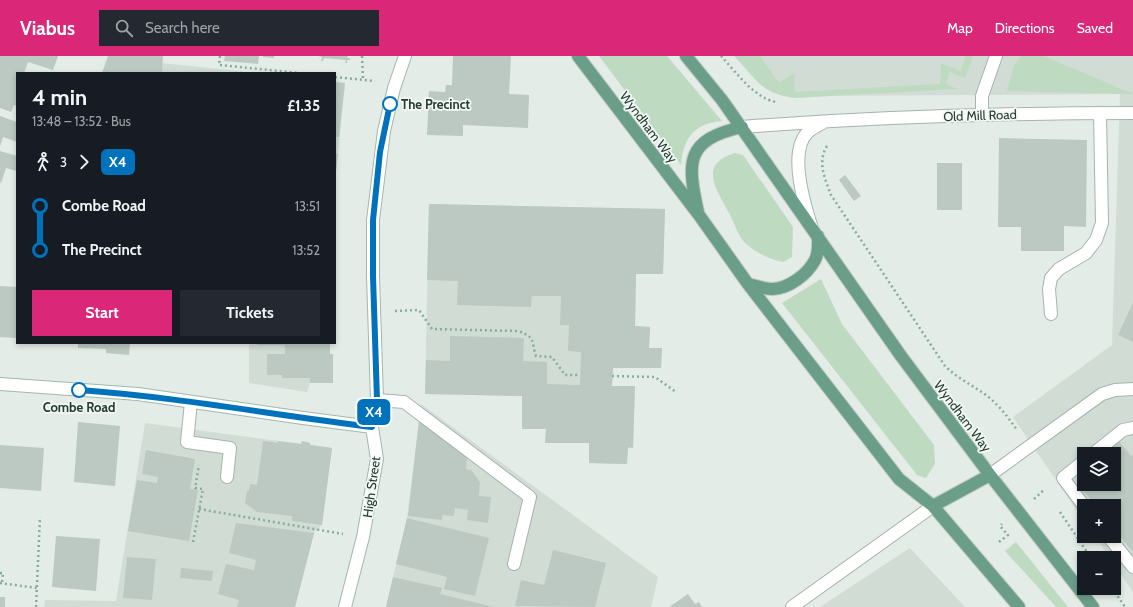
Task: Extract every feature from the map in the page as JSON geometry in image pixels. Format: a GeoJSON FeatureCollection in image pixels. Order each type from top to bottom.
{"type":"FeatureCollection","features":[{"type":"Feature","properties":{"kind":"main road","name":"Wyndham Way"},"geometry":{"type":"LineString","coordinates":[[578,56],[699,215],[748,284],[899,479],[934,506],[1019,607]]}},
{"type":"Feature","properties":{"kind":"main road","name":"Wyndham Way"},"geometry":{"type":"LineString","coordinates":[[686,56],[722,100],[901,356],[990,475],[1094,607]]}},
{"type":"Feature","properties":{"kind":"main road","name":"Wyndham Way"},"geometry":{"type":"LineString","coordinates":[[699,215],[692,182],[693,158],[697,148],[706,140],[727,131],[742,128]]}},
{"type":"Feature","properties":{"kind":"main road"},"geometry":{"type":"LineString","coordinates":[[748,284],[772,289],[784,287],[795,281],[806,272],[815,260],[818,252],[814,232]]}},
{"type":"Feature","properties":{"kind":"main road"},"geometry":{"type":"LineString","coordinates":[[934,506],[990,475]]}},
{"type":"Feature","properties":{"kind":"street","name":"High Street"},"geometry":{"type":"LineString","coordinates":[[345,607],[363,537],[377,459],[372,427],[377,400],[373,224],[379,159],[390,104],[405,56]]}},
{"type":"Feature","properties":{"kind":"street"},"geometry":{"type":"LineString","coordinates":[[982,115],[982,96],[996,56]]}},
{"type":"Feature","properties":{"kind":"street"},"geometry":{"type":"LineString","coordinates":[[1051,314],[1049,289],[1051,278],[1059,269],[1086,253],[1096,240],[1102,223],[1100,113]]}},
{"type":"Feature","properties":{"kind":"street","name":"Old Mill Road"},"geometry":{"type":"LineString","coordinates":[[742,128],[827,121],[982,115],[1133,113]]}},
{"type":"Feature","properties":{"kind":"street","name":"Old Mill Road"},"geometry":{"type":"LineString","coordinates":[[814,232],[802,190],[800,151],[803,140],[808,132],[827,121]]}},
{"type":"Feature","properties":{"kind":"street"},"geometry":{"type":"LineString","coordinates":[[0,384],[138,394],[372,427]]}},
{"type":"Feature","properties":{"kind":"street"},"geometry":{"type":"LineString","coordinates":[[990,475],[1030,448],[1099,396],[1110,390],[1133,389]]}},
{"type":"Feature","properties":{"kind":"street"},"geometry":{"type":"LineString","coordinates":[[377,400],[404,402],[530,497],[514,564]]}},
{"type":"Feature","properties":{"kind":"street"},"geometry":{"type":"LineString","coordinates":[[191,402],[187,442],[230,448],[227,477]]}},
{"type":"Feature","properties":{"kind":"street"},"geometry":{"type":"LineString","coordinates":[[1102,447],[1124,430],[1133,428]]}},
{"type":"Feature","properties":{"kind":"street"},"geometry":{"type":"LineString","coordinates":[[1077,466],[1062,478],[1078,499]]}},
{"type":"Feature","properties":{"kind":"street"},"geometry":{"type":"LineString","coordinates":[[792,607],[934,506]]}},
{"type":"Feature","properties":{"kind":"street"},"geometry":{"type":"LineString","coordinates":[[1114,543],[1133,567]]}},
{"type":"Feature","properties":{"kind":"path"},"geometry":{"type":"LineString","coordinates":[[220,56],[219,65],[290,72]]}},
{"type":"Feature","properties":{"kind":"path"},"geometry":{"type":"LineString","coordinates":[[362,56],[363,79]]}},
{"type":"Feature","properties":{"kind":"path"},"geometry":{"type":"LineString","coordinates":[[721,56],[756,92],[765,99],[774,102]]}},
{"type":"Feature","properties":{"kind":"path"},"geometry":{"type":"LineString","coordinates":[[336,77],[374,81]]}},
{"type":"Feature","properties":{"kind":"path","name":"Wyndham Way"},"geometry":{"type":"LineString","coordinates":[[828,144],[822,153],[822,168],[831,196],[945,366],[961,380],[977,389],[997,404],[1013,423]]}},
{"type":"Feature","properties":{"kind":"path"},"geometry":{"type":"LineString","coordinates":[[374,311],[419,310],[432,329],[518,332],[528,335],[533,341],[536,356],[552,358],[565,375],[580,375]]}},
{"type":"Feature","properties":{"kind":"path"},"geometry":{"type":"LineString","coordinates":[[612,376],[655,377],[676,392]]}},
{"type":"Feature","properties":{"kind":"path"},"geometry":{"type":"LineString","coordinates":[[193,542],[202,489],[195,488],[199,463]]}},
{"type":"Feature","properties":{"kind":"path"},"geometry":{"type":"LineString","coordinates":[[1033,500],[1050,485]]}},
{"type":"Feature","properties":{"kind":"path"},"geometry":{"type":"LineString","coordinates":[[199,509],[363,537]]}},
{"type":"Feature","properties":{"kind":"path"},"geometry":{"type":"LineString","coordinates":[[36,607],[40,517]]}},
{"type":"Feature","properties":{"kind":"path"},"geometry":{"type":"LineString","coordinates":[[999,542],[1008,535],[1000,526],[1004,523]]}},
{"type":"Feature","properties":{"kind":"path"},"geometry":{"type":"LineString","coordinates":[[0,573],[3,574],[1,583],[37,588]]}},
{"type":"Feature","properties":{"kind":"path"},"geometry":{"type":"LineString","coordinates":[[1117,595],[1125,607]]}},
{"type":"Feature","properties":{"kind":"shaded area"},"geometry":{"type":"Polygon","coordinates":[[[754,56],[1133,56],[1133,592],[1121,574],[1121,551],[1105,551],[1100,543],[1121,543],[1121,499],[1077,499],[1077,511],[1013,417],[1112,345],[1120,94],[798,96],[781,93],[754,56]]]}},
{"type":"Feature","properties":{"kind":"shaded area"},"geometry":{"type":"Polygon","coordinates":[[[162,63],[247,72],[162,72],[162,63]]]}},
{"type":"Feature","properties":{"kind":"shaded area"},"geometry":{"type":"Polygon","coordinates":[[[336,82],[345,83],[336,170],[336,82]]]}},
{"type":"Feature","properties":{"kind":"shaded area"},"geometry":{"type":"Polygon","coordinates":[[[429,204],[665,209],[663,274],[636,274],[635,326],[650,327],[649,348],[662,348],[661,368],[613,368],[612,386],[635,386],[633,448],[628,448],[627,464],[589,463],[589,443],[545,443],[546,429],[522,429],[522,396],[425,394],[429,204]]]}},
{"type":"Feature","properties":{"kind":"shaded area"},"geometry":{"type":"Polygon","coordinates":[[[249,344],[330,344],[330,354],[333,354],[333,383],[310,383],[307,392],[249,383],[249,344]]]}},
{"type":"Feature","properties":{"kind":"shaded area"},"geometry":{"type":"Polygon","coordinates":[[[421,404],[658,577],[651,607],[386,607],[407,518],[421,404]]]}},
{"type":"Feature","properties":{"kind":"shaded area"},"geometry":{"type":"Polygon","coordinates":[[[145,423],[301,444],[302,441],[310,443],[311,445],[332,448],[322,525],[314,533],[295,607],[44,607],[45,600],[116,601],[145,423]]]}},
{"type":"Feature","properties":{"kind":"shaded area"},"geometry":{"type":"Polygon","coordinates":[[[910,548],[965,607],[820,607],[910,548]]]}},
{"type":"Feature","properties":{"kind":"green space"},"geometry":{"type":"Polygon","coordinates":[[[599,56],[667,56],[722,121],[704,125],[692,134],[684,147],[681,165],[599,56]]]}},
{"type":"Feature","properties":{"kind":"green space"},"geometry":{"type":"Polygon","coordinates":[[[734,56],[760,56],[779,83],[794,73],[795,92],[940,84],[941,63],[960,71],[966,56],[973,56],[965,78],[950,72],[946,84],[957,89],[795,98],[783,96],[766,89],[734,56]]]}},
{"type":"Feature","properties":{"kind":"green space"},"geometry":{"type":"Polygon","coordinates":[[[1021,56],[1044,56],[1133,94],[1007,91],[1014,65],[1021,56]]]}},
{"type":"Feature","properties":{"kind":"green space"},"geometry":{"type":"Polygon","coordinates":[[[735,153],[743,155],[793,227],[792,257],[783,262],[763,255],[745,243],[738,233],[716,187],[713,178],[713,171],[716,164],[723,158],[735,153]]]}},
{"type":"Feature","properties":{"kind":"green space"},"geometry":{"type":"Polygon","coordinates":[[[821,279],[842,324],[934,445],[935,464],[926,478],[917,475],[782,303],[821,279]]]}},
{"type":"Feature","properties":{"kind":"green space"},"geometry":{"type":"Polygon","coordinates":[[[1016,542],[1068,607],[1056,607],[1005,551],[1016,542]]]}},
{"type":"Feature","properties":{"kind":"building"},"geometry":{"type":"Polygon","coordinates":[[[0,56],[58,56],[53,70],[28,62],[24,72],[16,72],[16,106],[14,105],[11,112],[0,108],[0,56]]]}},
{"type":"Feature","properties":{"kind":"building"},"geometry":{"type":"Polygon","coordinates":[[[108,56],[163,56],[162,72],[102,72],[108,56]]]}},
{"type":"Feature","properties":{"kind":"building"},"geometry":{"type":"Polygon","coordinates":[[[225,56],[259,56],[258,64],[224,61],[225,56]]]}},
{"type":"Feature","properties":{"kind":"building"},"geometry":{"type":"Polygon","coordinates":[[[274,56],[274,58],[263,57],[274,56]]]}},
{"type":"Feature","properties":{"kind":"building"},"geometry":{"type":"Polygon","coordinates":[[[318,56],[348,56],[347,58],[350,58],[350,60],[347,60],[347,63],[345,63],[346,60],[324,58],[323,61],[321,61],[322,57],[318,56]]]}},
{"type":"Feature","properties":{"kind":"building"},"geometry":{"type":"Polygon","coordinates":[[[453,56],[511,56],[509,94],[529,95],[528,128],[463,125],[463,136],[427,135],[429,91],[445,92],[446,85],[452,85],[453,56]]]}},
{"type":"Feature","properties":{"kind":"building"},"geometry":{"type":"Polygon","coordinates":[[[336,82],[345,83],[339,137],[336,137],[336,82]]]}},
{"type":"Feature","properties":{"kind":"building"},"geometry":{"type":"Polygon","coordinates":[[[0,116],[16,122],[16,142],[3,137],[0,146],[0,116]]]}},
{"type":"Feature","properties":{"kind":"building"},"geometry":{"type":"Polygon","coordinates":[[[999,138],[1087,140],[1086,227],[1064,226],[1064,251],[1021,251],[1021,227],[998,227],[999,138]]]}},
{"type":"Feature","properties":{"kind":"building"},"geometry":{"type":"Polygon","coordinates":[[[0,151],[16,156],[16,171],[6,168],[1,183],[0,151]]]}},
{"type":"Feature","properties":{"kind":"building"},"geometry":{"type":"Polygon","coordinates":[[[336,154],[338,154],[336,171],[336,154]]]}},
{"type":"Feature","properties":{"kind":"building"},"geometry":{"type":"Polygon","coordinates":[[[937,163],[962,163],[962,210],[937,210],[937,163]]]}},
{"type":"Feature","properties":{"kind":"building"},"geometry":{"type":"Polygon","coordinates":[[[845,175],[861,196],[854,201],[839,180],[845,175]]]}},
{"type":"Feature","properties":{"kind":"building"},"geometry":{"type":"Polygon","coordinates":[[[429,204],[665,209],[663,274],[636,274],[635,326],[650,327],[649,348],[662,348],[661,368],[613,368],[612,386],[635,386],[633,448],[628,447],[627,464],[589,463],[589,443],[545,443],[546,429],[522,429],[522,396],[425,394],[426,360],[450,361],[450,336],[524,338],[523,361],[547,362],[547,384],[580,385],[581,352],[568,351],[569,325],[560,325],[561,296],[532,296],[531,307],[457,305],[458,281],[427,280],[429,204]]]}},
{"type":"Feature","properties":{"kind":"building"},"geometry":{"type":"Polygon","coordinates":[[[0,286],[16,287],[16,338],[0,337],[0,286]]]}},
{"type":"Feature","properties":{"kind":"building"},"geometry":{"type":"Polygon","coordinates":[[[1133,303],[1133,342],[1118,335],[1133,303]]]}},
{"type":"Feature","properties":{"kind":"building"},"geometry":{"type":"Polygon","coordinates":[[[78,344],[130,344],[129,355],[106,353],[106,349],[78,348],[78,344]]]}},
{"type":"Feature","properties":{"kind":"building"},"geometry":{"type":"Polygon","coordinates":[[[330,344],[330,354],[333,354],[333,383],[310,383],[310,378],[282,378],[282,375],[267,375],[267,354],[285,354],[285,345],[257,345],[330,344]]]}},
{"type":"Feature","properties":{"kind":"building"},"geometry":{"type":"Polygon","coordinates":[[[419,421],[467,457],[466,469],[471,470],[480,482],[479,496],[491,497],[488,523],[467,520],[468,510],[455,508],[454,516],[442,515],[442,520],[408,516],[419,421]]]}},
{"type":"Feature","properties":{"kind":"building"},"geometry":{"type":"Polygon","coordinates":[[[78,422],[120,426],[115,486],[74,482],[78,422]]]}},
{"type":"Feature","properties":{"kind":"building"},"geometry":{"type":"Polygon","coordinates":[[[1118,440],[1131,456],[1133,454],[1133,552],[1121,537],[1121,499],[1090,499],[1084,491],[1121,491],[1121,447],[1110,447],[1118,440]]]}},
{"type":"Feature","properties":{"kind":"building"},"geometry":{"type":"Polygon","coordinates":[[[263,441],[301,444],[302,441],[310,443],[310,445],[332,448],[322,525],[292,521],[292,516],[257,512],[245,503],[250,484],[257,485],[263,441]]]}},
{"type":"Feature","properties":{"kind":"building"},"geometry":{"type":"Polygon","coordinates":[[[0,445],[44,448],[41,491],[0,488],[0,445]]]}},
{"type":"Feature","properties":{"kind":"building"},"geometry":{"type":"Polygon","coordinates":[[[146,450],[195,459],[190,489],[198,490],[189,541],[128,531],[137,480],[157,483],[158,477],[142,474],[146,450]]]}},
{"type":"Feature","properties":{"kind":"building"},"geometry":{"type":"Polygon","coordinates":[[[407,518],[489,538],[475,596],[444,589],[447,577],[396,564],[407,518]]]}},
{"type":"Feature","properties":{"kind":"building"},"geometry":{"type":"Polygon","coordinates":[[[236,523],[314,533],[295,607],[237,607],[239,600],[218,594],[226,564],[254,570],[256,560],[229,553],[236,523]]]}},
{"type":"Feature","properties":{"kind":"building"},"geometry":{"type":"Polygon","coordinates":[[[56,536],[100,539],[96,591],[52,587],[56,536]]]}},
{"type":"Feature","properties":{"kind":"building"},"geometry":{"type":"Polygon","coordinates":[[[553,550],[606,563],[595,607],[515,606],[521,580],[544,585],[553,550]]]}},
{"type":"Feature","properties":{"kind":"building"},"geometry":{"type":"Polygon","coordinates":[[[127,557],[156,559],[152,600],[123,598],[127,557]]]}},
{"type":"Feature","properties":{"kind":"building"},"geometry":{"type":"Polygon","coordinates":[[[181,568],[213,571],[212,581],[180,578],[181,568]]]}},
{"type":"Feature","properties":{"kind":"building"},"geometry":{"type":"Polygon","coordinates":[[[393,577],[442,588],[440,594],[494,607],[386,607],[393,577]]]}},
{"type":"Feature","properties":{"kind":"building"},"geometry":{"type":"Polygon","coordinates":[[[688,594],[695,604],[699,602],[702,607],[669,607],[688,594]]]}},
{"type":"Feature","properties":{"kind":"building"},"geometry":{"type":"Polygon","coordinates":[[[0,597],[5,597],[5,607],[0,607],[0,597]]]}},
{"type":"Feature","properties":{"kind":"bus line","name":"X4"},"geometry":{"type":"LineString","coordinates":[[79,390],[146,395],[372,427],[377,400],[373,276],[373,220],[380,152],[390,104]]}},
{"type":"Feature","properties":{"kind":"place","name":"The Precinct"},"geometry":{"type":"Point","coordinates":[390,104]}},
{"type":"Feature","properties":{"kind":"place","name":"Combe Road"},"geometry":{"type":"Point","coordinates":[79,390]}}]}
